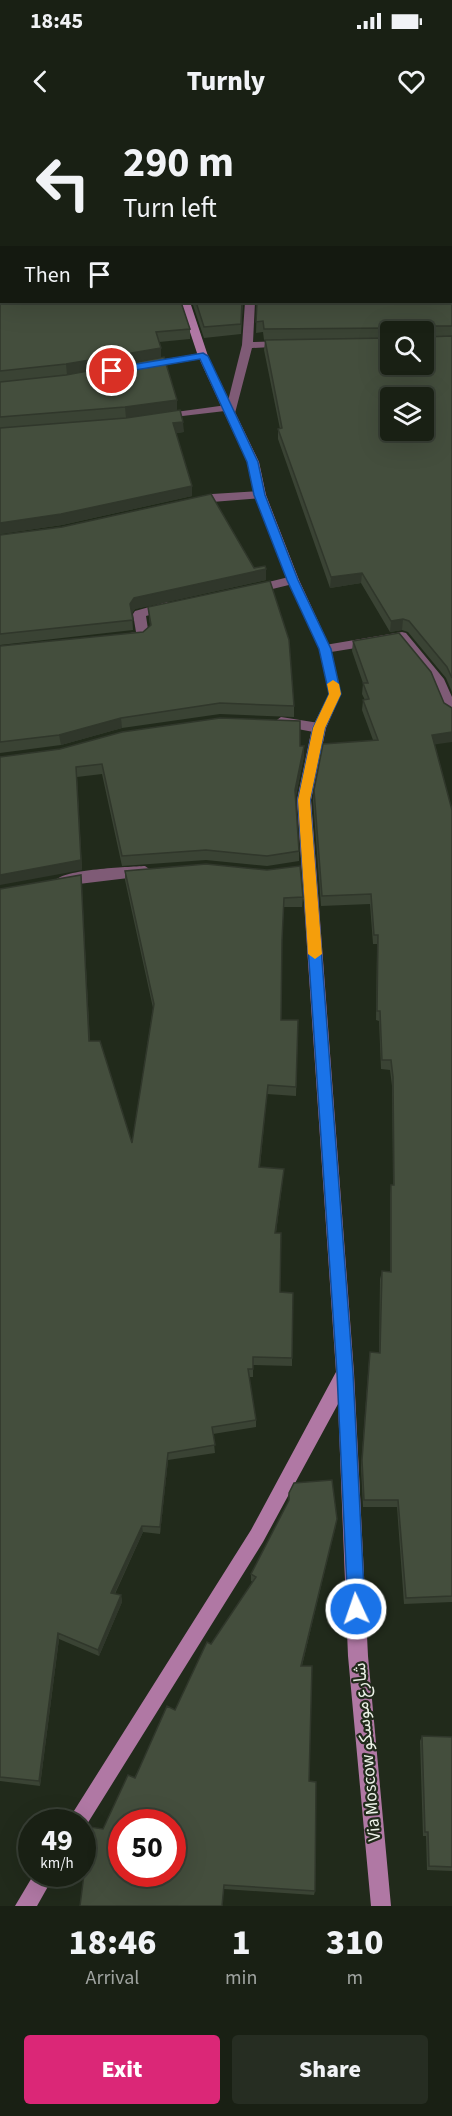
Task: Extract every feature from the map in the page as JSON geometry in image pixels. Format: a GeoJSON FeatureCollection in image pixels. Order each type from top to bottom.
{"type":"FeatureCollection","features":[{"type":"Feature","properties":{"kind":"main road","name":"Via Moscow شارع موسكو"},"geometry":{"type":"LineString","coordinates":[[185,303],[203,356],[253,462],[260,495],[293,580],[325,649],[335,694],[319,728],[304,800],[303,868],[345,1373],[358,1656],[381,1906]]}},
{"type":"Feature","properties":{"kind":"main road"},"geometry":{"type":"LineString","coordinates":[[85,1809],[256,1536],[345,1373]]}},
{"type":"Feature","properties":{"kind":"main road"},"geometry":{"type":"LineString","coordinates":[[25,1906],[37,1887]]}},
{"type":"Feature","properties":{"kind":"street"},"geometry":{"type":"LineString","coordinates":[[149,419],[228,412],[247,345],[250,303]]}},
{"type":"Feature","properties":{"kind":"street"},"geometry":{"type":"LineString","coordinates":[[247,345],[295,344]]}},
{"type":"Feature","properties":{"kind":"street"},"geometry":{"type":"LineString","coordinates":[[135,367],[203,356]]}},
{"type":"Feature","properties":{"kind":"street"},"geometry":{"type":"LineString","coordinates":[[183,504],[212,498],[260,495]]}},
{"type":"Feature","properties":{"kind":"street"},"geometry":{"type":"LineString","coordinates":[[235,593],[293,580]]}},
{"type":"Feature","properties":{"kind":"street"},"geometry":{"type":"LineString","coordinates":[[119,638],[143,636],[139,614],[179,602]]}},
{"type":"Feature","properties":{"kind":"street"},"geometry":{"type":"LineString","coordinates":[[325,649],[402,636],[438,679],[452,712]]}},
{"type":"Feature","properties":{"kind":"street"},"geometry":{"type":"LineString","coordinates":[[268,722],[292,723],[319,728]]}},
{"type":"Feature","properties":{"kind":"street"},"geometry":{"type":"LineString","coordinates":[[45,884],[90,876],[160,870]]}},
{"type":"Feature","properties":{"kind":"building"},"geometry":{"type":"Polygon","coordinates":[[[0,303],[181,303],[190,329],[156,332],[161,348],[66,364],[0,371],[0,303]]]}},
{"type":"Feature","properties":{"kind":"building"},"geometry":{"type":"Polygon","coordinates":[[[196,303],[242,303],[241,324],[204,327],[196,303]]]}},
{"type":"Feature","properties":{"kind":"building"},"geometry":{"type":"Polygon","coordinates":[[[257,303],[452,303],[452,326],[434,326],[434,321],[380,321],[380,328],[264,329],[263,321],[256,322],[257,303]]]}},
{"type":"Feature","properties":{"kind":"building"},"geometry":{"type":"Polygon","coordinates":[[[452,336],[452,678],[447,667],[409,621],[403,619],[391,621],[362,573],[331,577],[278,429],[282,428],[265,340],[380,338],[380,375],[434,375],[434,337],[452,336]]]}},
{"type":"Feature","properties":{"kind":"building"},"geometry":{"type":"Polygon","coordinates":[[[164,357],[177,400],[125,407],[0,417],[0,382],[66,375],[164,357]]]}},
{"type":"Feature","properties":{"kind":"building"},"geometry":{"type":"Polygon","coordinates":[[[180,410],[183,422],[173,423],[192,486],[61,514],[0,523],[0,428],[126,418],[180,410]]]}},
{"type":"Feature","properties":{"kind":"building"},"geometry":{"type":"Polygon","coordinates":[[[211,494],[254,568],[265,566],[266,569],[134,598],[130,604],[133,620],[0,634],[0,535],[62,527],[211,494]]]}},
{"type":"Feature","properties":{"kind":"building"},"geometry":{"type":"Polygon","coordinates":[[[270,581],[289,640],[294,706],[220,703],[121,718],[59,735],[0,742],[0,646],[143,632],[151,625],[148,607],[270,581]]]}},
{"type":"Feature","properties":{"kind":"building"},"geometry":{"type":"Polygon","coordinates":[[[399,633],[431,672],[444,703],[452,708],[452,732],[432,735],[452,810],[452,1596],[406,1598],[398,1500],[364,1500],[362,1460],[370,1352],[380,1353],[382,1271],[391,1272],[391,1185],[394,1185],[393,1077],[391,1060],[382,1060],[380,1011],[377,1011],[378,935],[374,935],[371,894],[322,896],[314,790],[323,744],[378,740],[363,700],[369,699],[363,683],[368,683],[353,641],[399,633]]]}},
{"type":"Feature","properties":{"kind":"building"},"geometry":{"type":"Polygon","coordinates":[[[220,718],[300,721],[300,746],[304,746],[295,790],[299,851],[267,856],[206,850],[122,856],[102,764],[76,767],[81,860],[0,875],[0,757],[60,749],[122,732],[220,718]]]}},
{"type":"Feature","properties":{"kind":"building"},"geometry":{"type":"Polygon","coordinates":[[[206,864],[267,870],[300,866],[303,897],[284,898],[282,940],[281,1020],[298,1020],[296,1087],[268,1085],[259,1167],[284,1169],[275,1233],[281,1233],[280,1292],[293,1293],[292,1358],[253,1357],[253,1369],[248,1369],[256,1420],[212,1427],[215,1445],[168,1453],[160,1527],[142,1526],[111,1593],[121,1595],[98,1650],[58,1633],[39,1781],[0,1777],[0,889],[81,875],[89,1041],[100,1041],[132,1143],[154,1004],[125,871],[206,864]]]}},
{"type":"Feature","properties":{"kind":"building"},"geometry":{"type":"Polygon","coordinates":[[[332,1480],[337,1519],[301,1666],[312,1666],[309,1781],[316,1782],[315,1891],[224,1885],[222,1906],[80,1906],[82,1887],[96,1887],[96,1828],[103,1829],[108,1818],[108,1887],[186,1887],[186,1809],[112,1809],[128,1775],[135,1778],[167,1706],[175,1710],[207,1642],[211,1644],[256,1577],[251,1574],[289,1500],[289,1493],[294,1483],[332,1480]]]}},
{"type":"Feature","properties":{"kind":"building"},"geometry":{"type":"Polygon","coordinates":[[[422,1736],[452,1737],[452,1867],[429,1866],[428,1832],[425,1832],[422,1736]]]}},
{"type":"Feature","properties":{"kind":"slow traffic"},"geometry":{"type":"LineString","coordinates":[[315,954],[304,800],[319,728],[335,694],[333,684]]}},
{"type":"Feature","properties":{"kind":"route"},"geometry":{"type":"LineString","coordinates":[[112,371],[203,356],[253,462],[260,495],[293,580],[325,649],[335,694],[319,728],[304,800],[345,1373],[356,1609]]}}]}
